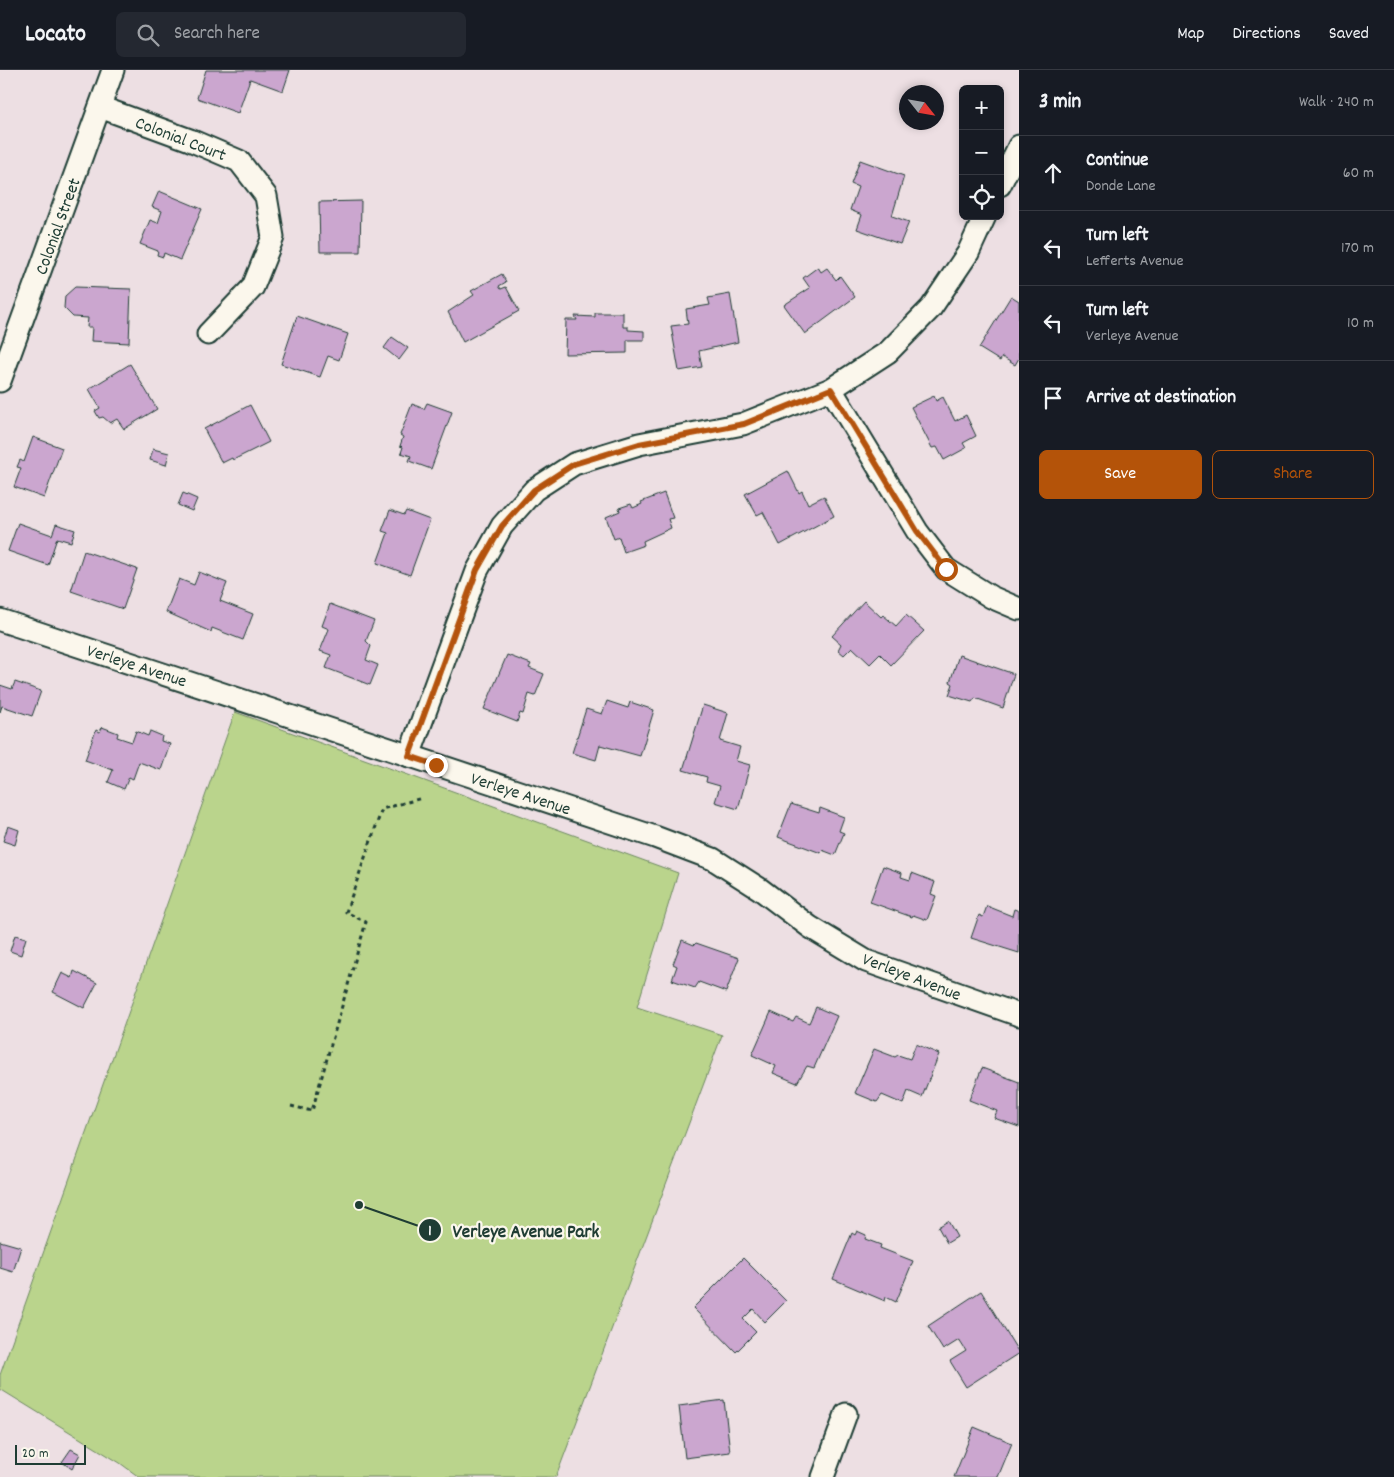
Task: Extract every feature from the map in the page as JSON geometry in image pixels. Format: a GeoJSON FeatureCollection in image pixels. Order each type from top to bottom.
{"type":"FeatureCollection","features":[{"type":"Feature","properties":{"kind":"street","name":"Colonial Street"},"geometry":{"type":"LineString","coordinates":[[0,381],[113,70]]}},
{"type":"Feature","properties":{"kind":"street","name":"Colonial Court"},"geometry":{"type":"LineString","coordinates":[[100,107],[190,140],[239,161],[266,196],[273,237],[253,287],[208,334]]}},
{"type":"Feature","properties":{"kind":"street"},"geometry":{"type":"LineString","coordinates":[[1004,177],[1019,146]]}},
{"type":"Feature","properties":{"kind":"street"},"geometry":{"type":"LineString","coordinates":[[409,756],[477,570],[502,526],[534,490],[574,464],[639,444],[744,424],[831,389],[888,352],[931,308],[968,253],[983,220]]}},
{"type":"Feature","properties":{"kind":"street"},"geometry":{"type":"LineString","coordinates":[[831,389],[917,531],[946,569],[991,598],[1019,609]]}},
{"type":"Feature","properties":{"kind":"street","name":"Verleye Avenue"},"geometry":{"type":"LineString","coordinates":[[0,620],[655,837],[714,859],[760,889],[810,927],[866,961],[1019,1015]]}},
{"type":"Feature","properties":{"kind":"street"},"geometry":{"type":"LineString","coordinates":[[823,1477],[846,1414]]}},
{"type":"Feature","properties":{"kind":"path"},"geometry":{"type":"LineString","coordinates":[[290,1106],[312,1111],[366,922],[346,912],[382,809],[422,798]]}},
{"type":"Feature","properties":{"kind":"green space"},"geometry":{"type":"Polygon","coordinates":[[[235,712],[678,873],[637,1007],[722,1035],[556,1477],[139,1477],[120,1463],[0,1389],[0,1375],[235,712]]]}},
{"type":"Feature","properties":{"kind":"building"},"geometry":{"type":"Polygon","coordinates":[[[206,70],[290,70],[283,91],[250,79],[238,113],[197,98],[206,70]]]}},
{"type":"Feature","properties":{"kind":"building"},"geometry":{"type":"Polygon","coordinates":[[[860,160],[904,176],[892,216],[909,222],[900,244],[857,229],[862,215],[850,210],[858,187],[851,184],[860,160]]]}},
{"type":"Feature","properties":{"kind":"building"},"geometry":{"type":"Polygon","coordinates":[[[159,191],[202,209],[180,260],[164,253],[163,257],[157,255],[158,251],[140,244],[150,220],[158,223],[162,211],[152,207],[159,191]]]}},
{"type":"Feature","properties":{"kind":"building"},"geometry":{"type":"Polygon","coordinates":[[[361,201],[360,252],[320,252],[319,202],[361,201]]]}},
{"type":"Feature","properties":{"kind":"building"},"geometry":{"type":"Polygon","coordinates":[[[818,267],[821,272],[827,268],[836,280],[840,276],[855,297],[805,334],[784,305],[810,288],[803,278],[818,267]]]}},
{"type":"Feature","properties":{"kind":"building"},"geometry":{"type":"Polygon","coordinates":[[[502,274],[506,282],[499,286],[501,289],[506,287],[519,311],[463,342],[448,312],[474,295],[471,291],[502,274]]]}},
{"type":"Feature","properties":{"kind":"building"},"geometry":{"type":"Polygon","coordinates":[[[75,287],[131,289],[129,343],[91,341],[92,327],[87,327],[88,318],[73,317],[64,308],[65,296],[75,287]]]}},
{"type":"Feature","properties":{"kind":"building"},"geometry":{"type":"Polygon","coordinates":[[[730,294],[738,342],[699,351],[702,367],[679,371],[671,326],[688,324],[686,309],[710,305],[708,298],[730,294]]]}},
{"type":"Feature","properties":{"kind":"building"},"geometry":{"type":"Polygon","coordinates":[[[1011,296],[1019,301],[1019,358],[1015,365],[1002,357],[1000,361],[979,348],[1011,296]]]}},
{"type":"Feature","properties":{"kind":"building"},"geometry":{"type":"Polygon","coordinates":[[[595,313],[623,313],[623,327],[628,327],[628,330],[644,331],[644,340],[627,340],[627,353],[565,354],[566,320],[577,320],[575,316],[595,317],[595,313]]]}},
{"type":"Feature","properties":{"kind":"building"},"geometry":{"type":"Polygon","coordinates":[[[297,316],[348,334],[339,360],[328,356],[320,377],[281,364],[297,316]]]}},
{"type":"Feature","properties":{"kind":"building"},"geometry":{"type":"Polygon","coordinates":[[[392,337],[408,348],[399,360],[384,348],[392,337]]]}},
{"type":"Feature","properties":{"kind":"building"},"geometry":{"type":"Polygon","coordinates":[[[130,364],[157,409],[124,429],[117,419],[110,423],[103,417],[99,418],[95,411],[100,408],[89,389],[130,364]]]}},
{"type":"Feature","properties":{"kind":"building"},"geometry":{"type":"Polygon","coordinates":[[[934,396],[936,401],[943,397],[955,421],[966,415],[976,436],[963,443],[966,448],[944,460],[937,447],[932,448],[911,407],[934,396]]]}},
{"type":"Feature","properties":{"kind":"building"},"geometry":{"type":"Polygon","coordinates":[[[427,403],[452,412],[431,469],[409,461],[411,456],[401,453],[403,447],[400,446],[403,437],[400,435],[412,404],[424,409],[427,403]]]}},
{"type":"Feature","properties":{"kind":"building"},"geometry":{"type":"Polygon","coordinates":[[[250,405],[269,442],[233,460],[232,458],[222,463],[204,429],[250,405]]]}},
{"type":"Feature","properties":{"kind":"building"},"geometry":{"type":"Polygon","coordinates":[[[33,437],[62,448],[44,498],[14,487],[21,468],[17,467],[20,460],[24,462],[33,437]]]}},
{"type":"Feature","properties":{"kind":"building"},"geometry":{"type":"Polygon","coordinates":[[[153,449],[169,453],[166,465],[150,460],[153,449]]]}},
{"type":"Feature","properties":{"kind":"building"},"geometry":{"type":"Polygon","coordinates":[[[788,471],[799,493],[802,491],[808,504],[824,496],[834,516],[780,545],[763,512],[757,515],[745,494],[788,471]]]}},
{"type":"Feature","properties":{"kind":"building"},"geometry":{"type":"Polygon","coordinates":[[[183,493],[197,499],[192,511],[178,505],[183,493]]]}},
{"type":"Feature","properties":{"kind":"building"},"geometry":{"type":"Polygon","coordinates":[[[664,493],[673,518],[668,519],[671,528],[643,541],[644,545],[624,552],[619,537],[614,539],[606,517],[620,511],[619,508],[631,504],[633,508],[642,504],[641,502],[664,493]]]}},
{"type":"Feature","properties":{"kind":"building"},"geometry":{"type":"Polygon","coordinates":[[[390,510],[404,515],[406,511],[430,520],[410,575],[377,563],[388,533],[382,531],[390,510]]]}},
{"type":"Feature","properties":{"kind":"building"},"geometry":{"type":"Polygon","coordinates":[[[18,523],[52,535],[56,524],[75,530],[71,542],[57,538],[48,565],[8,551],[18,523]]]}},
{"type":"Feature","properties":{"kind":"building"},"geometry":{"type":"Polygon","coordinates":[[[84,551],[137,569],[123,609],[71,591],[84,551]]]}},
{"type":"Feature","properties":{"kind":"building"},"geometry":{"type":"Polygon","coordinates":[[[199,572],[227,583],[220,601],[253,614],[243,640],[212,628],[211,632],[166,612],[179,579],[194,585],[199,572]]]}},
{"type":"Feature","properties":{"kind":"building"},"geometry":{"type":"Polygon","coordinates":[[[864,601],[881,617],[883,615],[896,626],[906,615],[924,631],[891,665],[880,654],[870,664],[852,647],[844,655],[838,650],[841,644],[832,636],[864,601]]]}},
{"type":"Feature","properties":{"kind":"building"},"geometry":{"type":"Polygon","coordinates":[[[330,604],[374,621],[366,641],[371,646],[366,660],[378,665],[370,685],[326,668],[331,655],[320,651],[329,629],[322,626],[330,604]]]}},
{"type":"Feature","properties":{"kind":"building"},"geometry":{"type":"Polygon","coordinates":[[[507,655],[531,664],[529,668],[544,674],[535,696],[529,694],[523,714],[520,713],[517,722],[484,709],[507,655]]]}},
{"type":"Feature","properties":{"kind":"building"},"geometry":{"type":"Polygon","coordinates":[[[959,655],[1014,674],[1003,708],[975,698],[972,702],[949,695],[953,684],[950,682],[959,655]]]}},
{"type":"Feature","properties":{"kind":"building"},"geometry":{"type":"Polygon","coordinates":[[[15,682],[41,691],[32,716],[2,706],[0,712],[0,685],[12,689],[15,682]]]}},
{"type":"Feature","properties":{"kind":"building"},"geometry":{"type":"Polygon","coordinates":[[[607,701],[628,708],[630,702],[654,710],[640,756],[600,745],[596,760],[572,753],[586,709],[602,714],[607,701]]]}},
{"type":"Feature","properties":{"kind":"building"},"geometry":{"type":"Polygon","coordinates":[[[703,705],[728,713],[720,741],[740,747],[736,761],[750,765],[738,809],[715,802],[720,786],[706,782],[707,777],[683,770],[703,705]]]}},
{"type":"Feature","properties":{"kind":"building"},"geometry":{"type":"Polygon","coordinates":[[[102,727],[118,733],[117,737],[132,742],[136,731],[148,736],[150,731],[162,736],[161,741],[170,744],[161,770],[139,762],[133,779],[129,777],[124,789],[108,782],[113,770],[85,760],[96,730],[100,732],[102,727]]]}},
{"type":"Feature","properties":{"kind":"building"},"geometry":{"type":"Polygon","coordinates":[[[791,804],[819,813],[820,808],[844,817],[839,831],[844,833],[835,855],[822,850],[821,853],[778,837],[791,804]]]}},
{"type":"Feature","properties":{"kind":"building"},"geometry":{"type":"Polygon","coordinates":[[[8,826],[19,830],[15,845],[3,841],[8,826]]]}},
{"type":"Feature","properties":{"kind":"building"},"geometry":{"type":"Polygon","coordinates":[[[883,866],[902,873],[901,877],[910,880],[912,873],[935,882],[931,894],[936,896],[927,920],[913,915],[912,917],[870,902],[883,866]]]}},
{"type":"Feature","properties":{"kind":"building"},"geometry":{"type":"Polygon","coordinates":[[[987,906],[1012,916],[1014,909],[1019,911],[1019,953],[971,938],[979,915],[983,917],[987,906]]]}},
{"type":"Feature","properties":{"kind":"building"},"geometry":{"type":"Polygon","coordinates":[[[15,935],[26,938],[21,955],[10,951],[15,935]]]}},
{"type":"Feature","properties":{"kind":"building"},"geometry":{"type":"Polygon","coordinates":[[[682,940],[739,958],[726,992],[699,982],[695,988],[672,980],[677,966],[673,964],[682,940]]]}},
{"type":"Feature","properties":{"kind":"building"},"geometry":{"type":"Polygon","coordinates":[[[74,971],[97,983],[84,1008],[53,992],[62,973],[72,978],[74,971]]]}},
{"type":"Feature","properties":{"kind":"building"},"geometry":{"type":"Polygon","coordinates":[[[816,1007],[837,1016],[814,1068],[807,1066],[797,1083],[773,1073],[776,1066],[752,1055],[771,1012],[793,1022],[796,1017],[809,1023],[816,1007]]]}},
{"type":"Feature","properties":{"kind":"building"},"geometry":{"type":"Polygon","coordinates":[[[916,1044],[939,1054],[922,1097],[908,1091],[903,1104],[882,1095],[877,1102],[855,1093],[874,1049],[895,1057],[898,1055],[910,1059],[916,1044]]]}},
{"type":"Feature","properties":{"kind":"building"},"geometry":{"type":"Polygon","coordinates":[[[982,1068],[1019,1082],[1019,1127],[994,1118],[997,1111],[969,1100],[982,1068]]]}},
{"type":"Feature","properties":{"kind":"building"},"geometry":{"type":"Polygon","coordinates":[[[948,1221],[957,1237],[947,1243],[938,1227],[948,1221]]]}},
{"type":"Feature","properties":{"kind":"building"},"geometry":{"type":"Polygon","coordinates":[[[857,1231],[866,1235],[865,1239],[881,1245],[880,1248],[913,1261],[896,1302],[886,1297],[885,1301],[833,1279],[852,1233],[855,1235],[857,1231]]]}},
{"type":"Feature","properties":{"kind":"building"},"geometry":{"type":"Polygon","coordinates":[[[0,1241],[21,1247],[13,1272],[0,1268],[0,1241]]]}},
{"type":"Feature","properties":{"kind":"building"},"geometry":{"type":"Polygon","coordinates":[[[743,1258],[786,1301],[765,1322],[753,1309],[743,1319],[756,1332],[736,1352],[693,1308],[743,1258]]]}},
{"type":"Feature","properties":{"kind":"building"},"geometry":{"type":"Polygon","coordinates":[[[981,1291],[1019,1353],[966,1387],[950,1361],[966,1351],[959,1340],[943,1350],[928,1326],[981,1291]]]}},
{"type":"Feature","properties":{"kind":"building"},"geometry":{"type":"Polygon","coordinates":[[[724,1400],[730,1452],[685,1458],[679,1406],[724,1400]]]}},
{"type":"Feature","properties":{"kind":"building"},"geometry":{"type":"Polygon","coordinates":[[[974,1427],[1012,1443],[998,1477],[954,1477],[974,1427]]]}},
{"type":"Feature","properties":{"kind":"building"},"geometry":{"type":"Polygon","coordinates":[[[71,1449],[80,1454],[72,1469],[62,1462],[71,1449]]]}},
{"type":"Feature","properties":{"kind":"place","name":"Verleye Avenue Park"},"geometry":{"type":"Point","coordinates":[359,1205]}},
{"type":"Feature","properties":{"kind":"route"},"geometry":{"type":"LineString","coordinates":[[436,765],[409,756],[477,570],[502,526],[534,490],[574,464],[639,444],[744,424],[831,389],[917,531],[946,569]]}}]}
